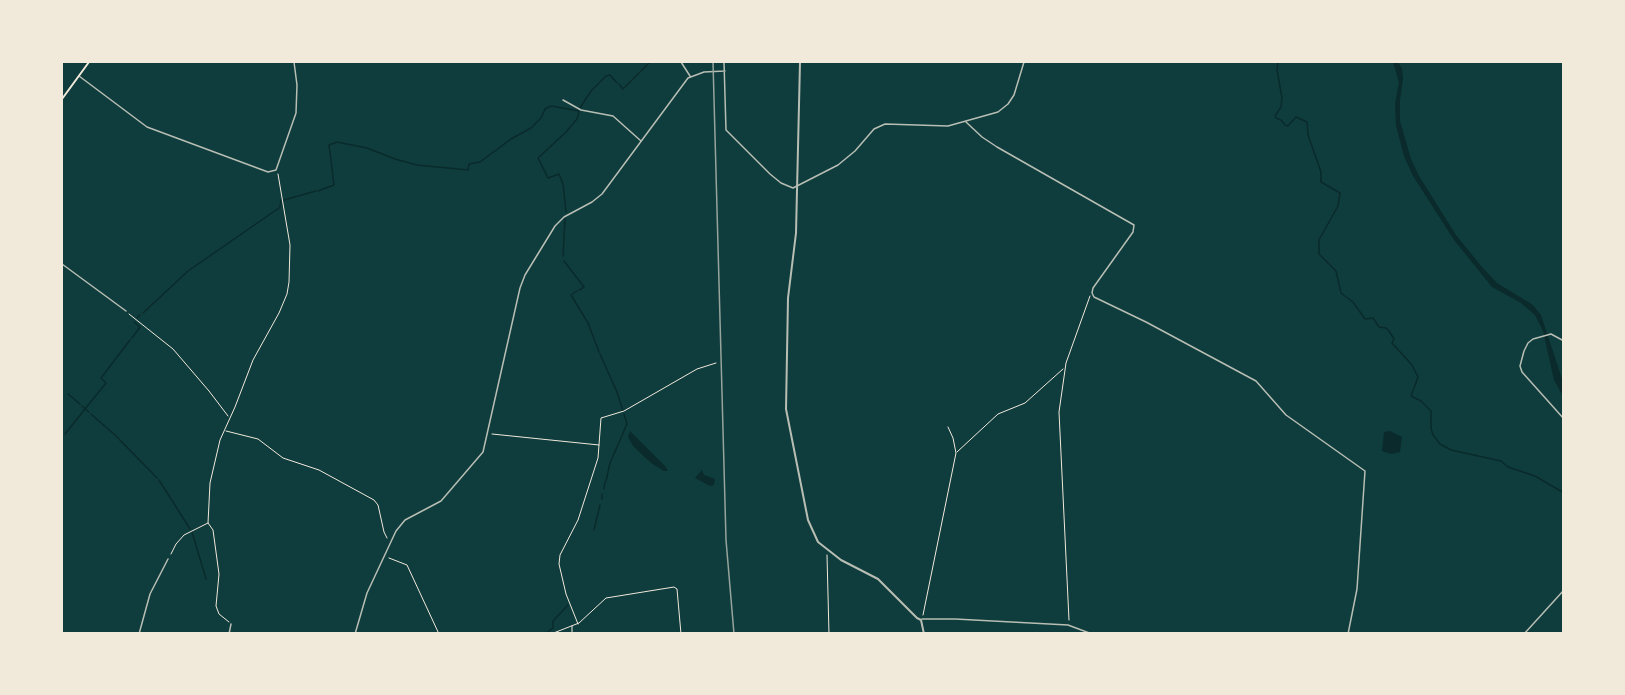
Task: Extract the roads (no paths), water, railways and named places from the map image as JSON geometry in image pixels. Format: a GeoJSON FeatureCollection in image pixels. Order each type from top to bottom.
{"type":"FeatureCollection","features":[{"type":"Feature","properties":{"kind":"main road"},"geometry":{"type":"LineString","coordinates":[[62,99],[89,62]]}},
{"type":"Feature","properties":{"kind":"street"},"geometry":{"type":"LineString","coordinates":[[79,76],[150,128],[268,172],[276,170],[297,108],[294,62]]}},
{"type":"Feature","properties":{"kind":"street"},"geometry":{"type":"LineString","coordinates":[[681,62],[691,76]]}},
{"type":"Feature","properties":{"kind":"street"},"geometry":{"type":"LineString","coordinates":[[724,62],[726,129],[776,179],[789,187],[796,188],[846,159],[868,134],[885,124],[936,127],[966,122],[998,112],[1014,95],[1024,62]]}},
{"type":"Feature","properties":{"kind":"street"},"geometry":{"type":"LineString","coordinates":[[800,62],[796,233],[788,298],[786,409],[808,520],[818,543],[854,568],[878,579],[921,620],[955,619],[1069,625],[1092,633]]}},
{"type":"Feature","properties":{"kind":"street"},"geometry":{"type":"LineString","coordinates":[[355,633],[367,593],[392,540],[405,520],[441,501],[480,457],[520,288],[525,275],[559,220],[602,194],[691,76],[724,70]]}},
{"type":"Feature","properties":{"kind":"street"},"geometry":{"type":"LineString","coordinates":[[563,100],[581,110],[613,116],[641,142]]}},
{"type":"Feature","properties":{"kind":"street"},"geometry":{"type":"LineString","coordinates":[[966,122],[997,147],[1129,221],[1135,229],[1111,261],[1092,293],[1097,299],[1146,322],[1256,381],[1286,415],[1365,471],[1357,589],[1348,633]]}},
{"type":"Feature","properties":{"kind":"street"},"geometry":{"type":"LineString","coordinates":[[62,264],[126,311]]}},
{"type":"Feature","properties":{"kind":"street"},"geometry":{"type":"LineString","coordinates":[[1563,341],[1551,334],[1528,343],[1521,361],[1521,369],[1563,419]]}},
{"type":"Feature","properties":{"kind":"street"},"geometry":{"type":"LineString","coordinates":[[139,633],[150,594],[168,559]]}},
{"type":"Feature","properties":{"kind":"street"},"geometry":{"type":"LineString","coordinates":[[1524,633],[1563,590]]}},
{"type":"Feature","properties":{"kind":"street"},"geometry":{"type":"LineString","coordinates":[[921,620],[924,633]]}},
{"type":"Feature","properties":{"kind":"street"},"geometry":{"type":"LineString","coordinates":[[229,633],[231,624]]}},
{"type":"Feature","properties":{"kind":"water"},"geometry":{"type":"Polygon","coordinates":[[[1393,62],[1398,62],[1402,69],[1400,121],[1411,159],[1419,176],[1456,235],[1482,267],[1497,283],[1533,305],[1541,315],[1563,382],[1563,396],[1554,380],[1543,331],[1535,315],[1521,303],[1492,287],[1454,240],[1413,176],[1404,156],[1396,126],[1395,104],[1399,82],[1393,62]]]}},
{"type":"Feature","properties":{"kind":"water"},"geometry":{"type":"Polygon","coordinates":[[[630,431],[668,471],[651,463],[633,446],[628,437],[630,431]]]}},
{"type":"Feature","properties":{"kind":"water"},"geometry":{"type":"Polygon","coordinates":[[[1390,431],[1402,437],[1400,452],[1391,454],[1382,451],[1384,432],[1390,431]]]}},
{"type":"Feature","properties":{"kind":"water"},"geometry":{"type":"Polygon","coordinates":[[[702,470],[704,475],[715,479],[714,485],[710,486],[695,478],[702,470]]]}},
{"type":"Feature","properties":{"kind":"waterway"},"geometry":{"type":"LineString","coordinates":[[619,84],[623,89],[650,62]]}},
{"type":"Feature","properties":{"kind":"waterway"},"geometry":{"type":"LineString","coordinates":[[1278,62],[1277,70],[1282,98],[1281,107],[1275,116],[1288,126],[1296,117],[1307,122],[1308,135],[1321,172],[1321,182],[1340,193],[1338,206],[1319,240],[1319,254],[1336,271],[1341,293],[1353,302],[1365,319],[1373,318],[1379,327],[1389,331],[1394,339],[1392,343],[1412,365],[1418,377],[1411,396],[1421,401],[1431,411],[1433,435],[1440,444],[1451,450],[1501,461],[1508,467],[1535,476],[1564,493]]}},
{"type":"Feature","properties":{"kind":"waterway"},"geometry":{"type":"LineString","coordinates":[[580,108],[591,91],[606,76],[610,75],[617,83]]}},
{"type":"Feature","properties":{"kind":"waterway"},"geometry":{"type":"LineString","coordinates":[[318,191],[334,185],[329,145],[337,142],[367,148],[417,165],[468,170],[469,164],[480,162],[511,139],[531,128],[541,118],[545,109],[551,106],[579,111]]}},
{"type":"Feature","properties":{"kind":"waterway"},"geometry":{"type":"LineString","coordinates":[[566,212],[563,184],[559,174],[548,178],[538,158],[565,133],[577,119],[579,112]]}},
{"type":"Feature","properties":{"kind":"waterway"},"geometry":{"type":"LineString","coordinates":[[284,200],[316,191]]}},
{"type":"Feature","properties":{"kind":"waterway"},"geometry":{"type":"LineString","coordinates":[[280,207],[281,200]]}},
{"type":"Feature","properties":{"kind":"waterway"},"geometry":{"type":"LineString","coordinates":[[143,313],[188,271],[279,208]]}},
{"type":"Feature","properties":{"kind":"waterway"},"geometry":{"type":"LineString","coordinates":[[563,256],[565,219]]}},
{"type":"Feature","properties":{"kind":"waterway"},"geometry":{"type":"LineString","coordinates":[[564,261],[584,287],[579,290]]}},
{"type":"Feature","properties":{"kind":"waterway"},"geometry":{"type":"LineString","coordinates":[[577,291],[571,295],[588,323],[599,352]]}},
{"type":"Feature","properties":{"kind":"waterway"},"geometry":{"type":"LineString","coordinates":[[137,318],[140,315]]}},
{"type":"Feature","properties":{"kind":"waterway"},"geometry":{"type":"LineString","coordinates":[[132,338],[140,327],[134,322]]}},
{"type":"Feature","properties":{"kind":"waterway"},"geometry":{"type":"LineString","coordinates":[[89,412],[85,409],[106,383],[101,378],[130,340]]}},
{"type":"Feature","properties":{"kind":"waterway"},"geometry":{"type":"LineString","coordinates":[[600,354],[623,411]]}},
{"type":"Feature","properties":{"kind":"waterway"},"geometry":{"type":"LineString","coordinates":[[68,394],[80,404]]}},
{"type":"Feature","properties":{"kind":"waterway"},"geometry":{"type":"LineString","coordinates":[[65,434],[85,409],[82,406]]}},
{"type":"Feature","properties":{"kind":"waterway"},"geometry":{"type":"LineString","coordinates":[[91,414],[157,478]]}},
{"type":"Feature","properties":{"kind":"waterway"},"geometry":{"type":"LineString","coordinates":[[606,481],[610,463],[627,424],[624,414]]}},
{"type":"Feature","properties":{"kind":"waterway"},"geometry":{"type":"LineString","coordinates":[[159,480],[190,529]]}},
{"type":"Feature","properties":{"kind":"waterway"},"geometry":{"type":"LineString","coordinates":[[604,489],[605,482]]}},
{"type":"Feature","properties":{"kind":"waterway"},"geometry":{"type":"LineString","coordinates":[[602,494],[602,499]]}},
{"type":"Feature","properties":{"kind":"waterway"},"geometry":{"type":"LineString","coordinates":[[594,530],[600,505]]}},
{"type":"Feature","properties":{"kind":"waterway"},"geometry":{"type":"LineString","coordinates":[[192,532],[206,579]]}},
{"type":"Feature","properties":{"kind":"waterway"},"geometry":{"type":"LineString","coordinates":[[545,634],[553,628],[553,621],[568,605]]}},
{"type":"Feature","properties":{"kind":"railway"},"geometry":{"type":"LineString","coordinates":[[713,62],[726,540],[734,634]]}}]}
